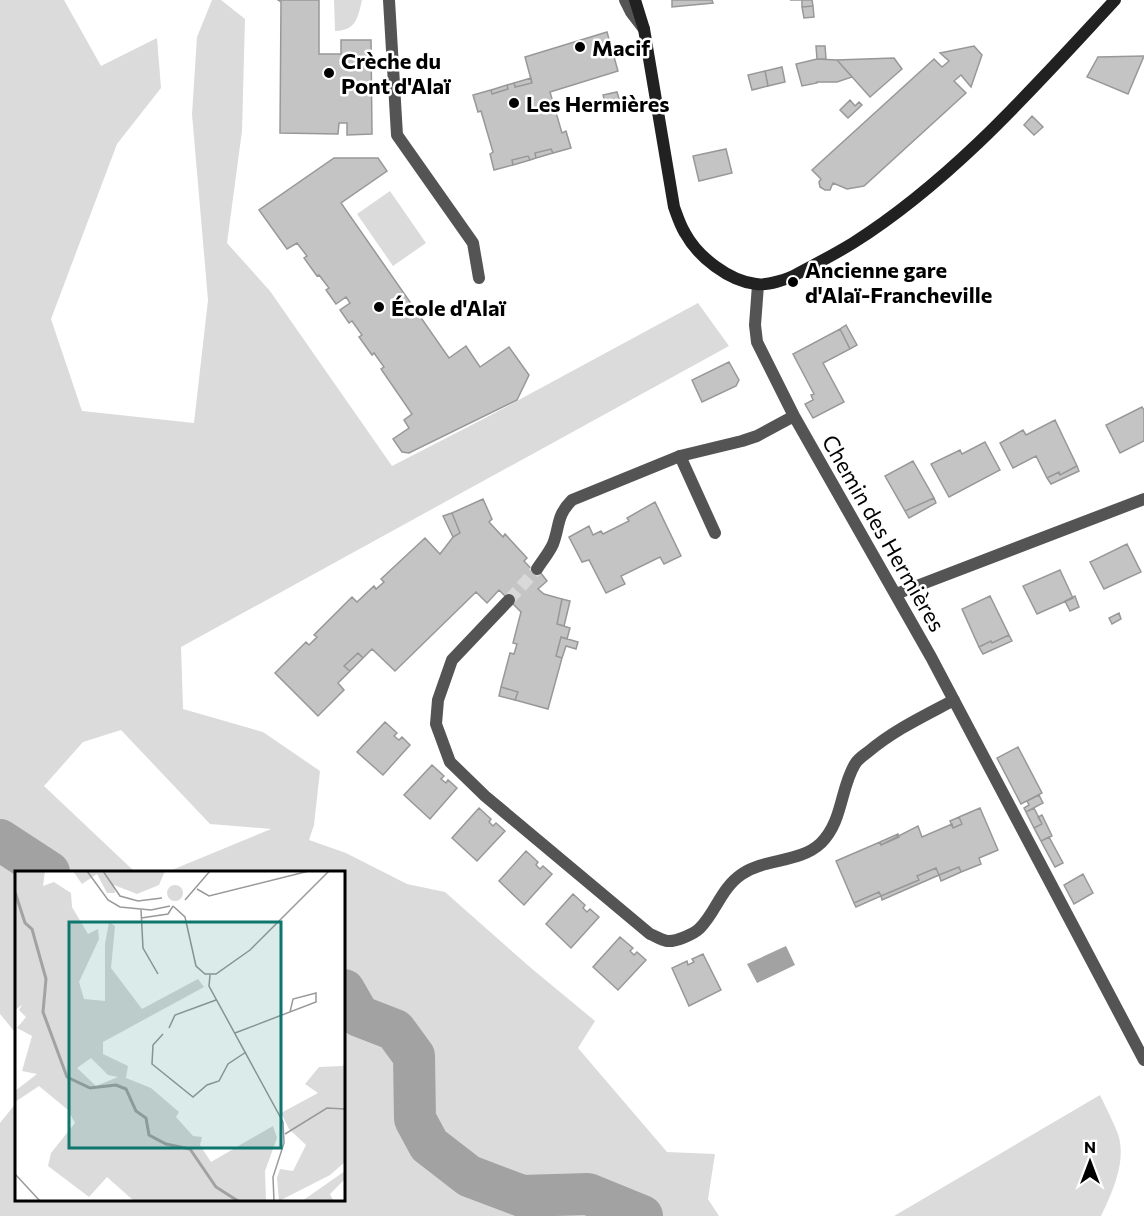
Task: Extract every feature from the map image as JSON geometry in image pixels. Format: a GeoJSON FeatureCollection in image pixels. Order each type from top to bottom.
{"type":"FeatureCollection","features":[{"type":"Feature","properties":{"kind":"main road"},"geometry":{"type":"LineString","coordinates":[[635,0],[644,29],[674,207],[685,233],[703,256],[734,277],[758,285],[790,278],[854,243],[911,201],[973,148],[1115,0]]}},
{"type":"Feature","properties":{"kind":"main road"},"geometry":{"type":"LineString","coordinates":[[644,0],[644,29]]}},
{"type":"Feature","properties":{"kind":"street"},"geometry":{"type":"LineString","coordinates":[[389,0],[397,135],[472,243],[479,278]]}},
{"type":"Feature","properties":{"kind":"street"},"geometry":{"type":"LineString","coordinates":[[625,0],[644,29]]}},
{"type":"Feature","properties":{"kind":"street","name":"Chemin des Hermières"},"geometry":{"type":"LineString","coordinates":[[758,285],[756,342],[794,416],[954,700],[1144,1059]]}},
{"type":"Feature","properties":{"kind":"street"},"geometry":{"type":"LineString","coordinates":[[537,569],[554,541],[558,520],[563,509],[572,500],[680,456],[757,436],[794,416]]}},
{"type":"Feature","properties":{"kind":"street"},"geometry":{"type":"LineString","coordinates":[[680,456],[715,533]]}},
{"type":"Feature","properties":{"kind":"street"},"geometry":{"type":"LineString","coordinates":[[896,594],[1144,499]]}},
{"type":"Feature","properties":{"kind":"street"},"geometry":{"type":"LineString","coordinates":[[509,600],[452,660],[438,700],[436,724],[450,762],[485,796],[650,934],[667,941],[683,937],[700,928],[726,889],[742,874],[810,852],[823,841],[834,825],[846,783],[856,762],[885,738],[954,700]]}},
{"type":"Feature","properties":{"kind":"shaded area"},"geometry":{"type":"Polygon","coordinates":[[[0,0],[64,0],[101,66],[157,38],[161,88],[117,144],[51,319],[82,411],[194,423],[208,300],[192,114],[197,37],[212,0],[221,0],[245,19],[242,131],[227,243],[270,291],[392,466],[698,303],[729,346],[181,647],[183,709],[263,732],[320,771],[314,825],[309,840],[346,853],[407,884],[445,892],[595,1021],[578,1048],[667,1152],[715,1154],[708,1199],[719,1216],[0,1216],[0,1123],[15,1104],[15,1201],[345,1201],[345,871],[169,871],[271,829],[210,824],[121,730],[83,742],[44,786],[134,871],[15,871],[15,1034],[0,1014],[0,0]]]}},
{"type":"Feature","properties":{"kind":"shaded area"},"geometry":{"type":"Polygon","coordinates":[[[334,0],[362,0],[355,22],[348,29],[335,31],[334,0]]]}},
{"type":"Feature","properties":{"kind":"shaded area"},"geometry":{"type":"Polygon","coordinates":[[[390,191],[426,243],[393,266],[357,214],[390,191]]]}},
{"type":"Feature","properties":{"kind":"shaded area"},"geometry":{"type":"Polygon","coordinates":[[[786,946],[795,965],[757,983],[747,964],[786,946]]]}},
{"type":"Feature","properties":{"kind":"shaded area"},"geometry":{"type":"Polygon","coordinates":[[[1100,1095],[1118,1134],[1121,1155],[1117,1176],[1101,1216],[894,1216],[1100,1095]]]}},
{"type":"Feature","properties":{"kind":"building"},"geometry":{"type":"Polygon","coordinates":[[[278,0],[319,0],[319,54],[341,54],[341,40],[371,40],[372,134],[347,135],[347,123],[339,123],[338,134],[280,133],[281,2],[278,0]]]}},
{"type":"Feature","properties":{"kind":"building"},"geometry":{"type":"Polygon","coordinates":[[[672,0],[712,0],[713,3],[672,7],[672,0]]]}},
{"type":"Feature","properties":{"kind":"building"},"geometry":{"type":"Polygon","coordinates":[[[802,0],[812,0],[813,6],[802,7],[802,0]]]}},
{"type":"Feature","properties":{"kind":"building"},"geometry":{"type":"Polygon","coordinates":[[[813,6],[814,17],[804,18],[802,7],[813,6]]]}},
{"type":"Feature","properties":{"kind":"building","name":"Les Hermières"},"geometry":{"type":"Polygon","coordinates":[[[607,32],[618,71],[550,92],[562,133],[566,131],[571,148],[553,153],[551,149],[535,153],[536,158],[530,160],[528,156],[512,160],[513,165],[494,170],[490,154],[493,152],[481,111],[478,112],[473,95],[491,90],[492,94],[508,89],[507,85],[514,83],[515,87],[532,83],[525,57],[607,32]]]}},
{"type":"Feature","properties":{"kind":"building"},"geometry":{"type":"Polygon","coordinates":[[[816,46],[825,46],[826,59],[817,59],[816,46]]]}},
{"type":"Feature","properties":{"kind":"building"},"geometry":{"type":"Polygon","coordinates":[[[974,46],[982,55],[971,87],[961,75],[954,81],[966,93],[864,186],[847,189],[833,183],[830,190],[820,187],[821,179],[812,170],[934,59],[942,67],[949,61],[940,53],[974,46]]]}},
{"type":"Feature","properties":{"kind":"building"},"geometry":{"type":"Polygon","coordinates":[[[1144,56],[1128,94],[1087,77],[1098,57],[1144,56]]]}},
{"type":"Feature","properties":{"kind":"building"},"geometry":{"type":"Polygon","coordinates":[[[894,58],[902,69],[870,97],[837,60],[894,58]]]}},
{"type":"Feature","properties":{"kind":"building"},"geometry":{"type":"Polygon","coordinates":[[[817,59],[837,60],[852,77],[837,82],[817,82],[802,86],[796,64],[817,59]]]}},
{"type":"Feature","properties":{"kind":"building"},"geometry":{"type":"Polygon","coordinates":[[[782,67],[785,82],[768,86],[765,71],[782,67]]]}},
{"type":"Feature","properties":{"kind":"building"},"geometry":{"type":"Polygon","coordinates":[[[765,71],[768,86],[752,90],[748,75],[765,71]]]}},
{"type":"Feature","properties":{"kind":"building"},"geometry":{"type":"Polygon","coordinates":[[[531,78],[532,83],[515,87],[514,83],[531,78]]]}},
{"type":"Feature","properties":{"kind":"building"},"geometry":{"type":"Polygon","coordinates":[[[507,85],[508,89],[492,94],[491,90],[507,85]]]}},
{"type":"Feature","properties":{"kind":"building"},"geometry":{"type":"Polygon","coordinates":[[[617,92],[621,105],[607,109],[603,95],[617,92]]]}},
{"type":"Feature","properties":{"kind":"building"},"geometry":{"type":"Polygon","coordinates":[[[850,100],[855,106],[859,102],[862,105],[848,118],[840,110],[850,100]]]}},
{"type":"Feature","properties":{"kind":"building"},"geometry":{"type":"Polygon","coordinates":[[[1032,116],[1043,127],[1034,135],[1024,125],[1032,116]]]}},
{"type":"Feature","properties":{"kind":"building"},"geometry":{"type":"Polygon","coordinates":[[[551,149],[553,153],[536,158],[535,153],[551,149]]]}},
{"type":"Feature","properties":{"kind":"building"},"geometry":{"type":"Polygon","coordinates":[[[726,149],[732,173],[699,181],[693,156],[726,149]]]}},
{"type":"Feature","properties":{"kind":"building"},"geometry":{"type":"Polygon","coordinates":[[[528,156],[530,160],[513,165],[512,160],[528,156]]]}},
{"type":"Feature","properties":{"kind":"building","name":"École d'Alaï"},"geometry":{"type":"Polygon","coordinates":[[[334,158],[378,158],[387,171],[341,203],[449,358],[466,346],[480,367],[509,347],[529,375],[517,400],[409,453],[402,452],[393,439],[409,428],[404,420],[412,414],[381,369],[384,367],[359,337],[362,335],[352,321],[349,323],[340,310],[350,303],[346,297],[336,304],[326,290],[329,288],[304,258],[307,256],[297,243],[287,249],[259,210],[334,158]]]}},
{"type":"Feature","properties":{"kind":"building"},"geometry":{"type":"Polygon","coordinates":[[[846,325],[857,345],[850,349],[840,329],[846,325]]]}},
{"type":"Feature","properties":{"kind":"building"},"geometry":{"type":"Polygon","coordinates":[[[840,329],[850,349],[823,363],[844,402],[813,418],[805,404],[813,400],[811,395],[814,394],[793,354],[840,329]]]}},
{"type":"Feature","properties":{"kind":"building"},"geometry":{"type":"Polygon","coordinates":[[[729,362],[739,380],[736,386],[702,402],[692,380],[729,362]]]}},
{"type":"Feature","properties":{"kind":"building"},"geometry":{"type":"Polygon","coordinates":[[[1142,407],[1144,410],[1144,441],[1120,453],[1106,425],[1142,407]]]}},
{"type":"Feature","properties":{"kind":"building"},"geometry":{"type":"Polygon","coordinates":[[[1055,420],[1077,466],[1060,475],[1059,472],[1047,478],[1036,456],[1013,468],[1000,443],[1023,430],[1026,435],[1055,420]]]}},
{"type":"Feature","properties":{"kind":"building"},"geometry":{"type":"Polygon","coordinates":[[[985,442],[1000,470],[949,497],[931,464],[960,450],[962,454],[985,442]]]}},
{"type":"Feature","properties":{"kind":"building"},"geometry":{"type":"Polygon","coordinates":[[[913,461],[934,498],[905,511],[885,476],[913,461]]]}},
{"type":"Feature","properties":{"kind":"building"},"geometry":{"type":"Polygon","coordinates":[[[1077,466],[1079,471],[1051,484],[1047,478],[1059,472],[1060,475],[1077,466]]]}},
{"type":"Feature","properties":{"kind":"building"},"geometry":{"type":"Polygon","coordinates":[[[934,498],[936,503],[909,518],[905,511],[934,498]]]}},
{"type":"Feature","properties":{"kind":"building"},"geometry":{"type":"Polygon","coordinates":[[[483,499],[492,519],[489,522],[503,537],[505,534],[527,558],[524,561],[537,575],[540,572],[547,581],[538,589],[544,594],[562,599],[557,624],[570,628],[567,639],[561,637],[556,656],[562,658],[548,709],[515,700],[518,692],[501,687],[510,653],[514,654],[517,644],[513,643],[521,612],[499,590],[487,603],[476,592],[395,671],[372,649],[363,658],[358,653],[344,666],[350,671],[338,683],[344,690],[318,716],[275,673],[306,642],[309,645],[317,637],[314,635],[352,597],[357,602],[374,586],[376,589],[384,582],[381,579],[425,538],[440,554],[453,537],[460,533],[452,513],[483,499]]]}},
{"type":"Feature","properties":{"kind":"building"},"geometry":{"type":"Polygon","coordinates":[[[655,502],[681,556],[664,564],[660,557],[621,576],[625,584],[606,593],[589,560],[582,562],[569,537],[589,526],[593,535],[601,531],[603,534],[629,521],[627,518],[655,502]]]}},
{"type":"Feature","properties":{"kind":"building"},"geometry":{"type":"Polygon","coordinates":[[[452,513],[460,533],[453,537],[443,516],[452,513]]]}},
{"type":"Feature","properties":{"kind":"building"},"geometry":{"type":"Polygon","coordinates":[[[1127,544],[1141,572],[1104,589],[1090,562],[1127,544]]]}},
{"type":"Feature","properties":{"kind":"building"},"geometry":{"type":"Polygon","coordinates":[[[1060,570],[1073,598],[1037,614],[1023,586],[1060,570]]]}},
{"type":"Feature","properties":{"kind":"building"},"geometry":{"type":"Polygon","coordinates":[[[990,596],[1009,635],[979,647],[962,609],[990,596]]]}},
{"type":"Feature","properties":{"kind":"building"},"geometry":{"type":"Polygon","coordinates":[[[1075,596],[1079,607],[1070,611],[1065,601],[1075,596]]]}},
{"type":"Feature","properties":{"kind":"building"},"geometry":{"type":"Polygon","coordinates":[[[562,599],[570,601],[564,626],[557,624],[562,599]]]}},
{"type":"Feature","properties":{"kind":"building"},"geometry":{"type":"Polygon","coordinates":[[[1119,613],[1121,619],[1112,624],[1109,618],[1119,613]]]}},
{"type":"Feature","properties":{"kind":"building"},"geometry":{"type":"Polygon","coordinates":[[[1009,635],[1012,641],[983,654],[979,647],[991,641],[992,643],[1009,635]]]}},
{"type":"Feature","properties":{"kind":"building"},"geometry":{"type":"Polygon","coordinates":[[[561,637],[578,642],[576,649],[566,646],[562,658],[556,656],[561,637]]]}},
{"type":"Feature","properties":{"kind":"building"},"geometry":{"type":"Polygon","coordinates":[[[358,653],[363,658],[350,671],[344,666],[358,653]]]}},
{"type":"Feature","properties":{"kind":"building"},"geometry":{"type":"Polygon","coordinates":[[[501,687],[518,692],[515,700],[499,696],[501,687]]]}},
{"type":"Feature","properties":{"kind":"building"},"geometry":{"type":"Polygon","coordinates":[[[385,722],[397,733],[394,736],[399,740],[402,737],[410,745],[383,775],[357,752],[385,722]]]}},
{"type":"Feature","properties":{"kind":"building"},"geometry":{"type":"Polygon","coordinates":[[[1018,747],[1042,793],[1021,804],[997,758],[1018,747]]]}},
{"type":"Feature","properties":{"kind":"building"},"geometry":{"type":"Polygon","coordinates":[[[432,765],[444,776],[441,779],[446,783],[448,780],[457,788],[430,819],[404,795],[432,765]]]}},
{"type":"Feature","properties":{"kind":"building"},"geometry":{"type":"Polygon","coordinates":[[[1039,795],[1043,803],[1026,812],[1024,808],[1029,805],[1027,801],[1039,795]]]}},
{"type":"Feature","properties":{"kind":"building"},"geometry":{"type":"Polygon","coordinates":[[[479,808],[491,819],[489,822],[493,826],[496,823],[505,831],[477,861],[452,838],[479,808]]]}},
{"type":"Feature","properties":{"kind":"building"},"geometry":{"type":"Polygon","coordinates":[[[980,808],[998,850],[979,858],[981,864],[961,872],[959,867],[939,875],[936,868],[917,876],[919,880],[881,896],[879,892],[854,903],[836,861],[880,842],[881,845],[918,826],[922,837],[952,824],[953,828],[962,824],[959,817],[980,808]]]}},
{"type":"Feature","properties":{"kind":"building"},"geometry":{"type":"Polygon","coordinates":[[[1034,808],[1042,824],[1034,828],[1026,812],[1034,808]]]}},
{"type":"Feature","properties":{"kind":"building"},"geometry":{"type":"Polygon","coordinates":[[[1042,815],[1052,836],[1041,841],[1034,828],[1042,824],[1038,817],[1042,815]]]}},
{"type":"Feature","properties":{"kind":"building"},"geometry":{"type":"Polygon","coordinates":[[[959,817],[962,824],[953,828],[950,821],[959,817]]]}},
{"type":"Feature","properties":{"kind":"building"},"geometry":{"type":"Polygon","coordinates":[[[898,834],[899,837],[881,845],[880,842],[898,834]]]}},
{"type":"Feature","properties":{"kind":"building"},"geometry":{"type":"Polygon","coordinates":[[[1049,837],[1063,863],[1055,867],[1041,841],[1049,837]]]}},
{"type":"Feature","properties":{"kind":"building"},"geometry":{"type":"Polygon","coordinates":[[[526,851],[538,862],[536,865],[540,869],[543,866],[552,874],[524,905],[499,881],[526,851]]]}},
{"type":"Feature","properties":{"kind":"building"},"geometry":{"type":"Polygon","coordinates":[[[959,867],[961,872],[941,881],[939,875],[959,867]]]}},
{"type":"Feature","properties":{"kind":"building"},"geometry":{"type":"Polygon","coordinates":[[[936,868],[939,875],[882,900],[881,896],[919,880],[917,876],[936,868]]]}},
{"type":"Feature","properties":{"kind":"building"},"geometry":{"type":"Polygon","coordinates":[[[1083,874],[1093,893],[1074,904],[1064,885],[1083,874]]]}},
{"type":"Feature","properties":{"kind":"building"},"geometry":{"type":"Polygon","coordinates":[[[879,892],[881,896],[856,907],[854,903],[879,892]]]}},
{"type":"Feature","properties":{"kind":"building"},"geometry":{"type":"Polygon","coordinates":[[[573,894],[585,905],[583,908],[587,912],[590,909],[599,917],[571,948],[546,924],[573,894]]]}},
{"type":"Feature","properties":{"kind":"building"},"geometry":{"type":"Polygon","coordinates":[[[620,937],[633,948],[630,951],[634,955],[637,952],[646,960],[618,990],[593,967],[620,937]]]}},
{"type":"Feature","properties":{"kind":"building"},"geometry":{"type":"Polygon","coordinates":[[[703,954],[721,990],[689,1006],[672,968],[687,961],[688,965],[694,962],[692,959],[703,954]]]}},
{"type":"Feature","properties":{"kind":"waterway"},"geometry":{"type":"LineString","coordinates":[[0,840],[47,871]]}},
{"type":"Feature","properties":{"kind":"waterway"},"geometry":{"type":"LineString","coordinates":[[345,992],[359,1016],[395,1030],[414,1056],[415,1119],[429,1145],[469,1176],[522,1196],[588,1194],[642,1216]]}},
{"type":"Feature","properties":{"kind":"tunnel"},"geometry":{"type":"LineString","coordinates":[[509,600],[537,569]]}},
{"type":"Feature","properties":{"kind":"place","name":"Macif"},"geometry":{"type":"Point","coordinates":[580,47]}},
{"type":"Feature","properties":{"kind":"place","name":"Crèche du Pont d'Alaï"},"geometry":{"type":"Point","coordinates":[329,73]}},
{"type":"Feature","properties":{"kind":"place","name":"Les Hermières"},"geometry":{"type":"Point","coordinates":[514,103]}},
{"type":"Feature","properties":{"kind":"place","name":"Ancienne gare d'Alaï-Francheville"},"geometry":{"type":"Point","coordinates":[793,282]}},
{"type":"Feature","properties":{"kind":"place","name":"École d'Alaï"},"geometry":{"type":"Point","coordinates":[379,307]}}]}
